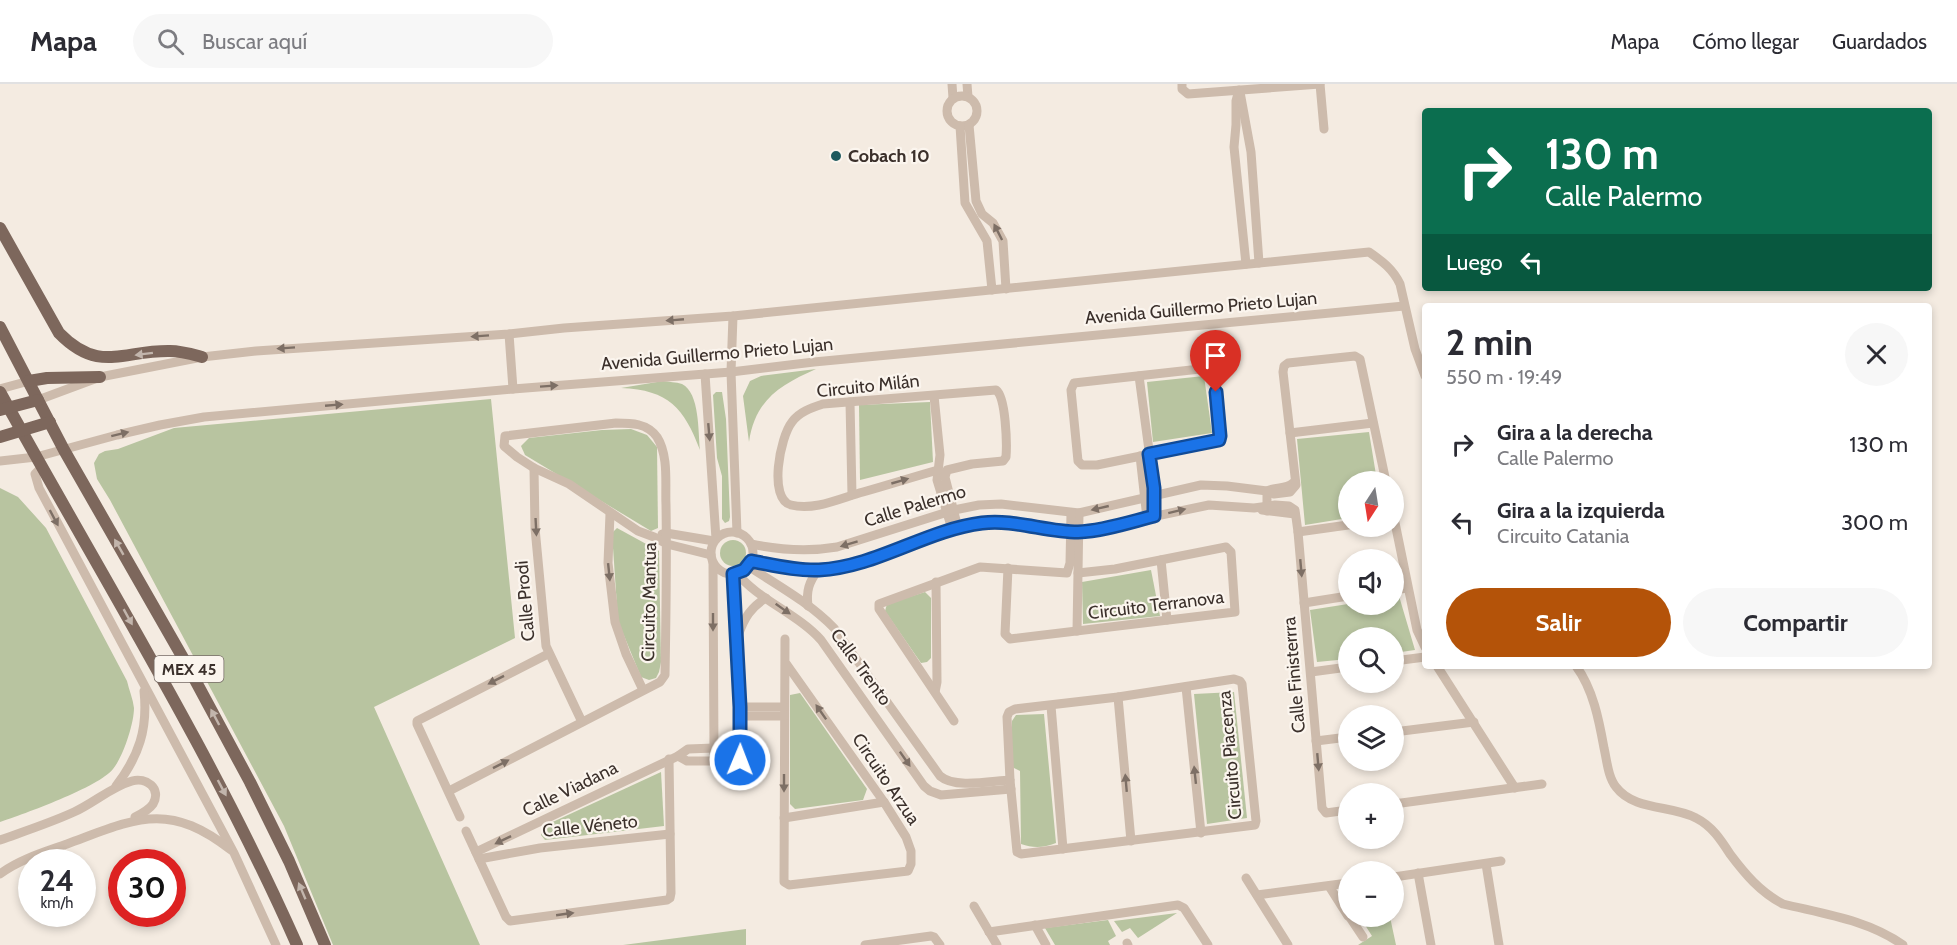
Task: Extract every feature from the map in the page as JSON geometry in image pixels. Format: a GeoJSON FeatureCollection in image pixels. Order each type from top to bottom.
{"type":"FeatureCollection","features":[{"type":"Feature","properties":{"kind":"main road"},"geometry":{"type":"LineString","coordinates":[[0,228],[60,333],[82,352],[111,358],[169,351],[202,357]]}},
{"type":"Feature","properties":{"kind":"main road","name":"MEX 45"},"geometry":{"type":"LineString","coordinates":[[0,327],[64,450],[187,665],[250,782],[289,861],[325,945]]}},
{"type":"Feature","properties":{"kind":"main road"},"geometry":{"type":"LineString","coordinates":[[29,381],[100,377]]}},
{"type":"Feature","properties":{"kind":"main road","name":"MEX 45"},"geometry":{"type":"LineString","coordinates":[[0,390],[5,409],[21,430],[98,562],[223,792],[272,889],[297,945]]}},
{"type":"Feature","properties":{"kind":"main road"},"geometry":{"type":"LineString","coordinates":[[5,409],[38,399]]}},
{"type":"Feature","properties":{"kind":"main road"},"geometry":{"type":"LineString","coordinates":[[0,437],[50,422]]}},
{"type":"Feature","properties":{"kind":"street"},"geometry":{"type":"LineString","coordinates":[[952,84],[953,98],[947,112],[951,121],[964,126]]}},
{"type":"Feature","properties":{"kind":"street"},"geometry":{"type":"LineString","coordinates":[[967,84],[968,97]]}},
{"type":"Feature","properties":{"kind":"street"},"geometry":{"type":"LineString","coordinates":[[1182,84],[1182,89],[1188,94],[1320,84],[1324,129]]}},
{"type":"Feature","properties":{"kind":"street"},"geometry":{"type":"LineString","coordinates":[[1239,90],[1252,170],[1260,263]]}},
{"type":"Feature","properties":{"kind":"street"},"geometry":{"type":"LineString","coordinates":[[1239,90],[1236,101],[1234,147],[1246,264]]}},
{"type":"Feature","properties":{"kind":"street"},"geometry":{"type":"LineString","coordinates":[[953,98],[963,95],[976,103],[978,108],[976,118],[964,126]]}},
{"type":"Feature","properties":{"kind":"street"},"geometry":{"type":"LineString","coordinates":[[964,126],[976,201],[982,214],[993,223],[1003,241],[1006,289]]}},
{"type":"Feature","properties":{"kind":"street"},"geometry":{"type":"LineString","coordinates":[[964,126],[965,203],[987,241],[992,290]]}},
{"type":"Feature","properties":{"kind":"street"},"geometry":{"type":"LineString","coordinates":[[1236,172],[1252,170]]}},
{"type":"Feature","properties":{"kind":"street"},"geometry":{"type":"LineString","coordinates":[[1240,208],[1255,206]]}},
{"type":"Feature","properties":{"kind":"street","name":"Avenida Guillermo Prieto Lujan"},"geometry":{"type":"LineString","coordinates":[[0,460],[39,462],[64,450],[117,435],[160,424],[204,417],[731,372],[814,362],[1404,306],[1397,276],[1369,252],[733,316],[256,351],[202,357],[100,377],[38,399]]}},
{"type":"Feature","properties":{"kind":"street"},"geometry":{"type":"LineString","coordinates":[[1404,306],[1422,368]]}},
{"type":"Feature","properties":{"kind":"street"},"geometry":{"type":"LineString","coordinates":[[733,316],[731,372],[737,533]]}},
{"type":"Feature","properties":{"kind":"street"},"geometry":{"type":"LineString","coordinates":[[509,334],[513,389]]}},
{"type":"Feature","properties":{"kind":"street"},"geometry":{"type":"LineString","coordinates":[[1373,423],[1290,433],[1284,366],[1288,363],[1359,357],[1384,471]]}},
{"type":"Feature","properties":{"kind":"street"},"geometry":{"type":"LineString","coordinates":[[1209,368],[1215,370],[1220,438],[1217,441],[1088,466],[1082,465],[1078,461],[1072,385],[1076,381],[1139,376],[1209,368]]}},
{"type":"Feature","properties":{"kind":"street"},"geometry":{"type":"LineString","coordinates":[[705,374],[715,540],[712,559],[714,761]]}},
{"type":"Feature","properties":{"kind":"street"},"geometry":{"type":"LineString","coordinates":[[1139,376],[1150,517]]}},
{"type":"Feature","properties":{"kind":"street"},"geometry":{"type":"LineString","coordinates":[[0,390],[29,381]]}},
{"type":"Feature","properties":{"kind":"street","name":"Circuito Milán"},"geometry":{"type":"LineString","coordinates":[[938,470],[811,506],[789,505],[783,501],[779,491],[779,459],[785,432],[797,416],[814,407],[850,402],[999,391],[1006,459],[947,470],[945,477],[950,512]]}},
{"type":"Feature","properties":{"kind":"street"},"geometry":{"type":"LineString","coordinates":[[934,396],[940,455],[937,480],[955,528]]}},
{"type":"Feature","properties":{"kind":"street"},"geometry":{"type":"LineString","coordinates":[[850,402],[852,495]]}},
{"type":"Feature","properties":{"kind":"street","name":"Circuito Mantua"},"geometry":{"type":"LineString","coordinates":[[449,791],[664,678],[667,544],[663,452],[660,444],[651,431],[642,425],[631,423],[507,435],[503,440],[506,449],[534,468]]}},
{"type":"Feature","properties":{"kind":"street","name":"Calle Palermo"},"geometry":{"type":"LineString","coordinates":[[751,544],[785,550],[821,550],[950,512],[990,503],[1075,513],[1202,485],[1281,494],[1294,486],[1290,433]]}},
{"type":"Feature","properties":{"kind":"street"},"geometry":{"type":"LineString","coordinates":[[39,462],[35,474],[39,488],[234,853],[276,945]]}},
{"type":"Feature","properties":{"kind":"street"},"geometry":{"type":"LineString","coordinates":[[534,468],[568,484],[638,531],[667,544],[712,559],[722,572],[735,574],[750,563],[751,544],[737,533],[722,534],[715,540],[666,532],[654,537]]}},
{"type":"Feature","properties":{"kind":"street","name":"Calle Prodi"},"geometry":{"type":"LineString","coordinates":[[534,468],[535,528],[548,654],[582,722]]}},
{"type":"Feature","properties":{"kind":"street"},"geometry":{"type":"LineString","coordinates":[[1267,491],[1267,509]]}},
{"type":"Feature","properties":{"kind":"street","name":"Calle Palermo"},"geometry":{"type":"LineString","coordinates":[[750,563],[800,570],[818,570],[851,564],[955,528],[995,523],[1075,532],[1209,505],[1267,509],[1289,506],[1295,512]]}},
{"type":"Feature","properties":{"kind":"street","name":"Calle Finisterrra"},"geometry":{"type":"LineString","coordinates":[[1295,512],[1323,810],[1329,813],[1338,812]]}},
{"type":"Feature","properties":{"kind":"street"},"geometry":{"type":"LineString","coordinates":[[1075,513],[1078,573],[1077,630]]}},
{"type":"Feature","properties":{"kind":"street"},"geometry":{"type":"LineString","coordinates":[[610,514],[608,563],[615,622],[626,654],[643,690]]}},
{"type":"Feature","properties":{"kind":"street"},"geometry":{"type":"LineString","coordinates":[[1298,532],[1338,526]]}},
{"type":"Feature","properties":{"kind":"street"},"geometry":{"type":"LineString","coordinates":[[954,721],[878,606],[880,602],[980,567],[1067,573],[1070,568],[1075,532]]}},
{"type":"Feature","properties":{"kind":"street"},"geometry":{"type":"LineString","coordinates":[[1397,537],[1407,588],[1417,630],[1422,641]]}},
{"type":"Feature","properties":{"kind":"street","name":"Circuito Terranova"},"geometry":{"type":"LineString","coordinates":[[1008,568],[1005,634],[1007,639],[1235,612],[1231,552],[1224,547],[1115,569],[1078,573]]}},
{"type":"Feature","properties":{"kind":"street"},"geometry":{"type":"LineString","coordinates":[[1161,560],[1167,620]]}},
{"type":"Feature","properties":{"kind":"street","name":"Calle Trento"},"geometry":{"type":"LineString","coordinates":[[750,563],[827,621],[842,637],[939,776],[948,782],[1011,784]]}},
{"type":"Feature","properties":{"kind":"street"},"geometry":{"type":"LineString","coordinates":[[808,606],[807,589],[818,570]]}},
{"type":"Feature","properties":{"kind":"street"},"geometry":{"type":"LineString","coordinates":[[466,831],[506,917],[510,921],[670,898],[673,757],[687,761],[739,761],[740,711],[735,574]]}},
{"type":"Feature","properties":{"kind":"street","name":"Calle Trento"},"geometry":{"type":"LineString","coordinates":[[735,574],[807,626],[821,640],[924,786],[930,791],[941,795],[1011,784]]}},
{"type":"Feature","properties":{"kind":"street"},"geometry":{"type":"LineString","coordinates":[[935,692],[937,682],[936,582]]}},
{"type":"Feature","properties":{"kind":"street"},"geometry":{"type":"LineString","coordinates":[[736,641],[746,616],[757,603],[766,598]]}},
{"type":"Feature","properties":{"kind":"street"},"geometry":{"type":"LineString","coordinates":[[1304,603],[1338,598]]}},
{"type":"Feature","properties":{"kind":"street","name":"Circuito Arzua"},"geometry":{"type":"LineString","coordinates":[[785,639],[783,878],[786,884],[908,871],[911,864],[909,843],[884,802],[786,662]]}},
{"type":"Feature","properties":{"kind":"street"},"geometry":{"type":"LineString","coordinates":[[460,817],[417,721],[548,654]]}},
{"type":"Feature","properties":{"kind":"street"},"geometry":{"type":"LineString","coordinates":[[1404,660],[1422,657]]}},
{"type":"Feature","properties":{"kind":"street"},"geometry":{"type":"LineString","coordinates":[[1311,672],[1338,668]]}},
{"type":"Feature","properties":{"kind":"street"},"geometry":{"type":"LineString","coordinates":[[1439,669],[1515,788]]}},
{"type":"Feature","properties":{"kind":"street"},"geometry":{"type":"LineString","coordinates":[[1578,669],[1588,687],[1599,721],[1610,775],[1615,786],[1624,795],[1636,801],[1697,818],[1719,837],[1759,889],[1771,898],[1783,904],[1864,924],[1904,945]]}},
{"type":"Feature","properties":{"kind":"street","name":"Circuito Piacenza"},"geometry":{"type":"LineString","coordinates":[[1234,679],[1242,684],[1256,821],[1252,826],[1021,854],[1017,852],[1008,714],[1015,709],[1186,687],[1234,679]]}},
{"type":"Feature","properties":{"kind":"street"},"geometry":{"type":"LineString","coordinates":[[115,788],[129,769],[140,747],[146,708],[143,686]]}},
{"type":"Feature","properties":{"kind":"street"},"geometry":{"type":"LineString","coordinates":[[1186,687],[1201,833]]}},
{"type":"Feature","properties":{"kind":"street"},"geometry":{"type":"LineString","coordinates":[[1118,697],[1131,841]]}},
{"type":"Feature","properties":{"kind":"street"},"geometry":{"type":"LineString","coordinates":[[1051,706],[1063,849]]}},
{"type":"Feature","properties":{"kind":"street"},"geometry":{"type":"LineString","coordinates":[[740,711],[784,711]]}},
{"type":"Feature","properties":{"kind":"street"},"geometry":{"type":"LineString","coordinates":[[1404,731],[1474,722]]}},
{"type":"Feature","properties":{"kind":"street"},"geometry":{"type":"LineString","coordinates":[[1316,741],[1338,738]]}},
{"type":"Feature","properties":{"kind":"street","name":"Calle Viadana"},"geometry":{"type":"LineString","coordinates":[[478,856],[687,748],[714,748]]}},
{"type":"Feature","properties":{"kind":"street"},"geometry":{"type":"LineString","coordinates":[[0,840],[75,812],[115,788],[145,780],[152,784],[155,791],[153,804],[127,822]]}},
{"type":"Feature","properties":{"kind":"street"},"geometry":{"type":"LineString","coordinates":[[1404,803],[1542,784]]}},
{"type":"Feature","properties":{"kind":"street"},"geometry":{"type":"LineString","coordinates":[[784,818],[884,802]]}},
{"type":"Feature","properties":{"kind":"street"},"geometry":{"type":"LineString","coordinates":[[0,874],[29,858],[127,822],[146,818],[184,823],[203,831],[234,853]]}},
{"type":"Feature","properties":{"kind":"street","name":"Calle Véneto"},"geometry":{"type":"LineString","coordinates":[[478,856],[670,834]]}},
{"type":"Feature","properties":{"kind":"street"},"geometry":{"type":"LineString","coordinates":[[1404,875],[1501,861]]}},
{"type":"Feature","properties":{"kind":"street"},"geometry":{"type":"LineString","coordinates":[[1486,864],[1499,945]]}},
{"type":"Feature","properties":{"kind":"street"},"geometry":{"type":"LineString","coordinates":[[1418,873],[1431,945]]}},
{"type":"Feature","properties":{"kind":"street"},"geometry":{"type":"LineString","coordinates":[[1246,879],[1288,945]]}},
{"type":"Feature","properties":{"kind":"street"},"geometry":{"type":"LineString","coordinates":[[1257,895],[1338,885]]}},
{"type":"Feature","properties":{"kind":"street"},"geometry":{"type":"LineString","coordinates":[[1329,886],[1338,900]]}},
{"type":"Feature","properties":{"kind":"street"},"geometry":{"type":"LineString","coordinates":[[989,932],[1178,905],[1184,908],[1208,945]]}},
{"type":"Feature","properties":{"kind":"street"},"geometry":{"type":"LineString","coordinates":[[974,906],[997,945]]}},
{"type":"Feature","properties":{"kind":"street"},"geometry":{"type":"LineString","coordinates":[[1035,925],[1046,945]]}},
{"type":"Feature","properties":{"kind":"street"},"geometry":{"type":"LineString","coordinates":[[1356,927],[1363,937]]}},
{"type":"Feature","properties":{"kind":"street"},"geometry":{"type":"LineString","coordinates":[[864,945],[931,936],[940,945]]}},
{"type":"Feature","properties":{"kind":"green space"},"geometry":{"type":"Polygon","coordinates":[[[816,369],[791,381],[771,396],[757,415],[749,442],[743,396],[750,381],[761,376],[816,369]]]}},
{"type":"Feature","properties":{"kind":"green space"},"geometry":{"type":"Polygon","coordinates":[[[1204,376],[1212,433],[1153,442],[1147,382],[1204,376]]]}},
{"type":"Feature","properties":{"kind":"green space"},"geometry":{"type":"Polygon","coordinates":[[[663,381],[682,384],[692,396],[697,414],[700,450],[688,423],[672,404],[663,397],[651,393],[621,388],[663,381]]]}},
{"type":"Feature","properties":{"kind":"green space"},"geometry":{"type":"Polygon","coordinates":[[[716,392],[722,392],[726,419],[730,517],[725,523],[722,519],[722,476],[717,458],[713,395],[716,392]]]}},
{"type":"Feature","properties":{"kind":"green space"},"geometry":{"type":"Polygon","coordinates":[[[491,399],[515,638],[374,707],[480,945],[333,945],[284,826],[97,479],[94,463],[99,454],[105,451],[118,449],[174,428],[491,399]]]}},
{"type":"Feature","properties":{"kind":"green space"},"geometry":{"type":"Polygon","coordinates":[[[930,402],[933,462],[860,480],[859,405],[930,402]]]}},
{"type":"Feature","properties":{"kind":"green space"},"geometry":{"type":"Polygon","coordinates":[[[631,429],[647,435],[657,447],[658,528],[651,531],[525,455],[521,446],[529,438],[631,429]]]}},
{"type":"Feature","properties":{"kind":"green space"},"geometry":{"type":"Polygon","coordinates":[[[1369,432],[1375,471],[1338,471],[1338,520],[1305,525],[1297,439],[1369,432]]]}},
{"type":"Feature","properties":{"kind":"green space"},"geometry":{"type":"Polygon","coordinates":[[[0,488],[18,497],[46,528],[127,681],[134,708],[124,749],[117,764],[105,776],[60,799],[0,822],[0,488]]]}},
{"type":"Feature","properties":{"kind":"green space"},"geometry":{"type":"Polygon","coordinates":[[[617,528],[659,551],[661,662],[656,678],[649,680],[641,677],[618,621],[612,533],[617,528]]]}},
{"type":"Feature","properties":{"kind":"green space"},"geometry":{"type":"Polygon","coordinates":[[[733,540],[742,544],[746,553],[742,562],[733,566],[724,562],[720,553],[724,544],[733,540]]]}},
{"type":"Feature","properties":{"kind":"green space"},"geometry":{"type":"Polygon","coordinates":[[[1151,570],[1160,616],[1083,624],[1082,582],[1151,570]]]}},
{"type":"Feature","properties":{"kind":"green space"},"geometry":{"type":"Polygon","coordinates":[[[925,592],[931,598],[931,658],[921,663],[885,611],[887,604],[925,592]]]}},
{"type":"Feature","properties":{"kind":"green space"},"geometry":{"type":"Polygon","coordinates":[[[1338,606],[1338,615],[1404,615],[1404,613],[1415,650],[1404,652],[1404,627],[1338,627],[1338,660],[1317,662],[1310,610],[1338,606]]]}},
{"type":"Feature","properties":{"kind":"green space"},"geometry":{"type":"Polygon","coordinates":[[[1234,692],[1247,818],[1207,824],[1194,694],[1234,692]]]}},
{"type":"Feature","properties":{"kind":"green space"},"geometry":{"type":"Polygon","coordinates":[[[800,693],[867,789],[863,800],[795,809],[790,804],[790,695],[800,693]]]}},
{"type":"Feature","properties":{"kind":"green space"},"geometry":{"type":"Polygon","coordinates":[[[1044,714],[1056,843],[1034,847],[1021,844],[1020,771],[1012,767],[1012,721],[1016,715],[1044,714]]]}},
{"type":"Feature","properties":{"kind":"green space"},"geometry":{"type":"Polygon","coordinates":[[[661,772],[664,826],[545,840],[541,835],[544,826],[661,772]]]}},
{"type":"Feature","properties":{"kind":"green space"},"geometry":{"type":"Polygon","coordinates":[[[1177,913],[1138,938],[1130,928],[1122,932],[1114,921],[1177,913]]]}},
{"type":"Feature","properties":{"kind":"green space"},"geometry":{"type":"Polygon","coordinates":[[[1108,920],[1116,936],[1108,941],[1110,945],[1055,945],[1045,928],[1108,920]]]}},
{"type":"Feature","properties":{"kind":"green space"},"geometry":{"type":"Polygon","coordinates":[[[1366,927],[1392,927],[1396,945],[1358,945],[1372,936],[1366,927]]]}},
{"type":"Feature","properties":{"kind":"green space"},"geometry":{"type":"Polygon","coordinates":[[[746,929],[746,945],[623,945],[746,929]]]}},
{"type":"Feature","properties":{"kind":"place","name":"Cobach 10"},"geometry":{"type":"Point","coordinates":[836,156]}},
{"type":"Feature","properties":{"kind":"route"},"geometry":{"type":"LineString","coordinates":[[740,760],[740,707],[733,574],[744,570],[751,561],[800,570],[831,569],[875,557],[952,529],[977,524],[995,523],[1079,532],[1154,516],[1154,488],[1149,454],[1219,440],[1216,392]]}}]}
